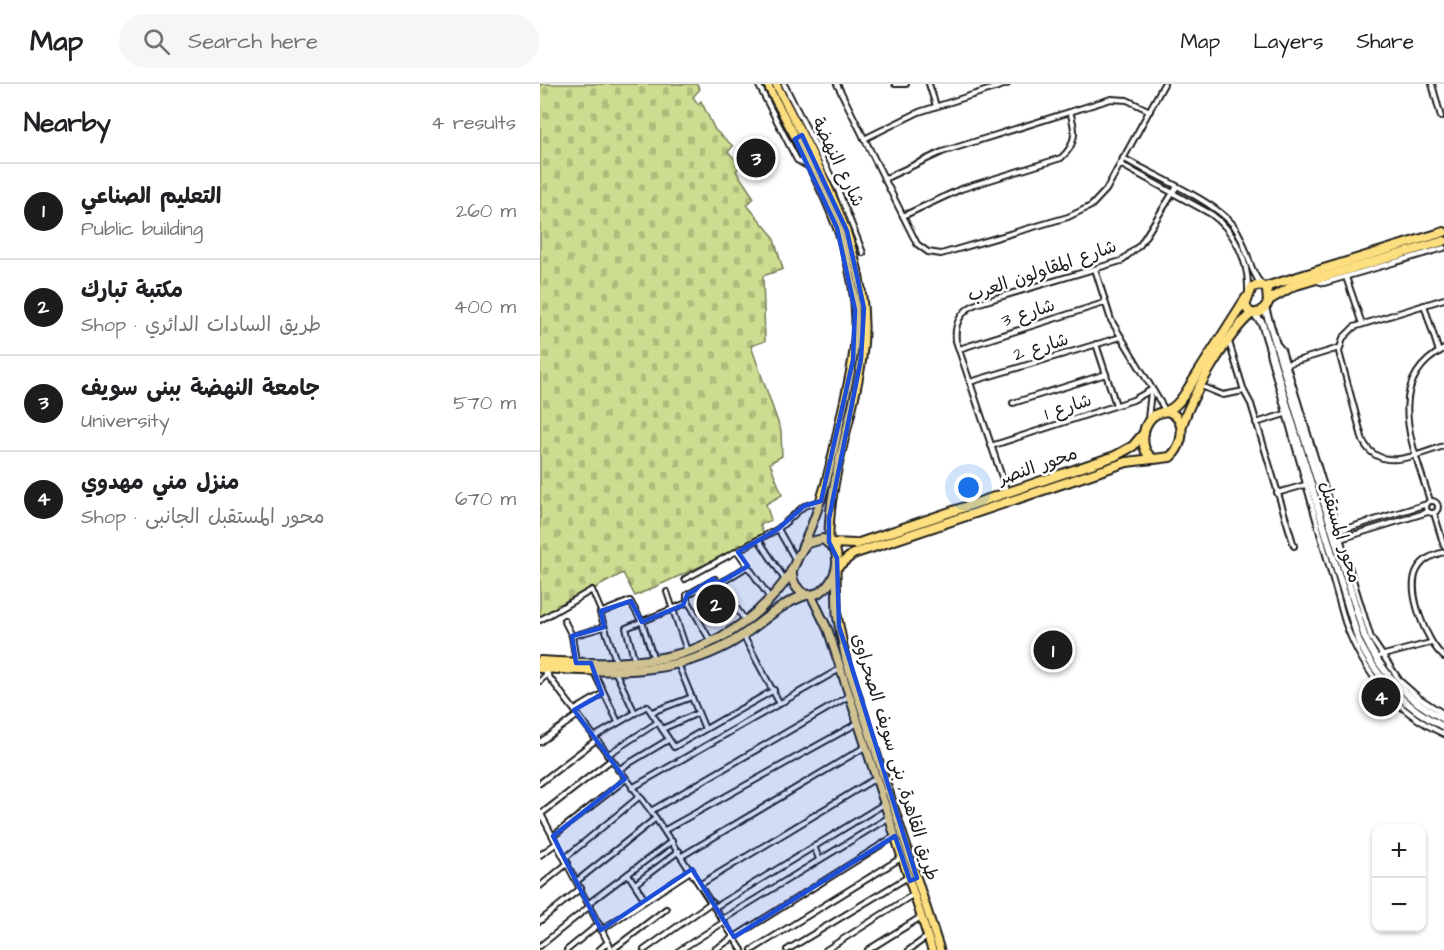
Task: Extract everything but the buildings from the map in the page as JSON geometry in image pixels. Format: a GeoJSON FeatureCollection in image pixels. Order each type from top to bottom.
{"type":"FeatureCollection","features":[{"type":"Feature","properties":{"kind":"highway"},"geometry":{"type":"LineString","coordinates":[[1444,232],[1280,282],[1254,286],[1188,391],[1166,411],[1154,415],[1148,423],[1144,433],[1144,447],[1152,459],[1163,460],[1175,453],[1189,406],[1229,341],[1253,315],[1265,308],[1269,300],[1282,291],[1313,280],[1444,241]]}},
{"type":"Feature","properties":{"kind":"highway"},"geometry":{"type":"LineString","coordinates":[[1280,282],[1282,291]]}},
{"type":"Feature","properties":{"kind":"highway"},"geometry":{"type":"LineString","coordinates":[[1264,286],[1269,300]]}},
{"type":"Feature","properties":{"kind":"highway"},"geometry":{"type":"LineString","coordinates":[[1247,295],[1246,308],[1253,315]]}},
{"type":"Feature","properties":{"kind":"highway"},"geometry":{"type":"LineString","coordinates":[[1166,411],[1176,416],[1182,427]]}},
{"type":"Feature","properties":{"kind":"highway","name":"محور النصر"},"geometry":{"type":"LineString","coordinates":[[830,543],[856,544],[1115,456],[1133,446],[1144,433]]}},
{"type":"Feature","properties":{"kind":"highway","name":"محور النصر"},"geometry":{"type":"LineString","coordinates":[[836,569],[853,554],[1127,462],[1152,459]]}},
{"type":"Feature","properties":{"kind":"highway"},"geometry":{"type":"LineString","coordinates":[[543,668],[576,663],[616,668],[647,670],[678,664],[711,652],[743,635],[770,614],[830,583],[836,569],[837,553],[830,543],[813,540],[800,551],[785,580],[762,607],[746,621],[711,643],[688,652],[616,668],[594,671],[543,668]]}},
{"type":"Feature","properties":{"kind":"highway"},"geometry":{"type":"LineString","coordinates":[[792,569],[794,582],[808,595]]}},
{"type":"Feature","properties":{"kind":"highway"},"geometry":{"type":"LineString","coordinates":[[762,607],[768,607],[770,614]]}},
{"type":"Feature","properties":{"kind":"main road"},"geometry":{"type":"LineString","coordinates":[[767,84],[844,213],[859,271],[864,327],[861,359],[842,464],[830,507],[830,543]]}},
{"type":"Feature","properties":{"kind":"main road"},"geometry":{"type":"LineString","coordinates":[[776,84],[842,241],[853,288],[856,316],[853,360],[821,501],[800,551]]}},
{"type":"Feature","properties":{"kind":"main road","name":"طريق القاهرة, بنى سويف الصحراوى"},"geometry":{"type":"LineString","coordinates":[[836,569],[839,627],[849,671],[932,950]]}},
{"type":"Feature","properties":{"kind":"main road","name":"طريق القاهرة, بنى سويف الصحراوى"},"geometry":{"type":"LineString","coordinates":[[808,595],[828,630],[902,857],[940,950]]}},
{"type":"Feature","properties":{"kind":"main road"},"geometry":{"type":"LineString","coordinates":[[828,630],[839,627]]}},
{"type":"Feature","properties":{"kind":"street"},"geometry":{"type":"LineString","coordinates":[[758,84],[797,160],[809,167]]}},
{"type":"Feature","properties":{"kind":"street","name":"شارع النهضة"},"geometry":{"type":"LineString","coordinates":[[784,84],[863,253]]}},
{"type":"Feature","properties":{"kind":"street"},"geometry":{"type":"LineString","coordinates":[[837,84],[920,247],[932,253],[946,254],[1079,213],[1101,196],[1124,159],[1164,84]]}},
{"type":"Feature","properties":{"kind":"street"},"geometry":{"type":"LineString","coordinates":[[895,84],[906,84]]}},
{"type":"Feature","properties":{"kind":"street"},"geometry":{"type":"LineString","coordinates":[[929,84],[936,106]]}},
{"type":"Feature","properties":{"kind":"street"},"geometry":{"type":"LineString","coordinates":[[864,139],[911,115],[1007,84]]}},
{"type":"Feature","properties":{"kind":"street"},"geometry":{"type":"LineString","coordinates":[[1432,84],[1441,117]]}},
{"type":"Feature","properties":{"kind":"street"},"geometry":{"type":"LineString","coordinates":[[884,179],[942,152],[1120,98],[1150,111]]}},
{"type":"Feature","properties":{"kind":"street"},"geometry":{"type":"LineString","coordinates":[[903,216],[961,189],[1061,158],[1071,147],[1075,137],[1071,112]]}},
{"type":"Feature","properties":{"kind":"street"},"geometry":{"type":"LineString","coordinates":[[1124,159],[1220,212],[1233,224],[1244,243],[1254,273],[1264,286]]}},
{"type":"Feature","properties":{"kind":"street"},"geometry":{"type":"LineString","coordinates":[[1120,164],[1211,214],[1227,228],[1237,245],[1246,269],[1247,295]]}},
{"type":"Feature","properties":{"kind":"street","name":"شارع المقاولون العرب"},"geometry":{"type":"LineString","coordinates":[[1007,493],[959,350],[956,328],[960,316],[969,308],[1121,261],[1136,249],[1176,188]]}},
{"type":"Feature","properties":{"kind":"street"},"geometry":{"type":"LineString","coordinates":[[1313,280],[1323,284],[1444,248]]}},
{"type":"Feature","properties":{"kind":"street"},"geometry":{"type":"LineString","coordinates":[[1095,269],[1104,303],[1120,337],[1150,390],[1166,411]]}},
{"type":"Feature","properties":{"kind":"street"},"geometry":{"type":"LineString","coordinates":[[1346,277],[1362,324]]}},
{"type":"Feature","properties":{"kind":"street"},"geometry":{"type":"LineString","coordinates":[[1444,299],[1362,324],[1348,332],[1339,348],[1340,360],[1366,446],[1376,456],[1385,460],[1399,460],[1444,446]]}},
{"type":"Feature","properties":{"kind":"street","name":"شارع 3"},"geometry":{"type":"LineString","coordinates":[[959,350],[1104,303]]}},
{"type":"Feature","properties":{"kind":"street"},"geometry":{"type":"LineString","coordinates":[[1424,305],[1442,351],[1416,375],[1407,399],[1407,424],[1444,546]]}},
{"type":"Feature","properties":{"kind":"street","name":"محور المستقبل"},"geometry":{"type":"LineString","coordinates":[[1265,308],[1285,409],[1331,533]]}},
{"type":"Feature","properties":{"kind":"street","name":"محور المستقبل"},"geometry":{"type":"LineString","coordinates":[[1253,315],[1262,323],[1272,344],[1331,533],[1331,544],[1355,632],[1370,662],[1398,697],[1415,711],[1444,727]]}},
{"type":"Feature","properties":{"kind":"street","name":"شارع 2"},"geometry":{"type":"LineString","coordinates":[[970,382],[1120,337]]}},
{"type":"Feature","properties":{"kind":"street"},"geometry":{"type":"LineString","coordinates":[[1229,341],[1244,391],[1251,404],[1294,546]]}},
{"type":"Feature","properties":{"kind":"street"},"geometry":{"type":"LineString","coordinates":[[1096,344],[1116,405]]}},
{"type":"Feature","properties":{"kind":"street"},"geometry":{"type":"LineString","coordinates":[[1272,344],[1282,348],[1287,364],[1331,533],[1331,544],[1348,629],[1364,664],[1397,704],[1419,721],[1444,734]]}},
{"type":"Feature","properties":{"kind":"street"},"geometry":{"type":"LineString","coordinates":[[1287,364],[1339,348]]}},
{"type":"Feature","properties":{"kind":"street"},"geometry":{"type":"LineString","coordinates":[[1013,403],[1106,374]]}},
{"type":"Feature","properties":{"kind":"street"},"geometry":{"type":"LineString","coordinates":[[1202,386],[1222,395],[1244,391]]}},
{"type":"Feature","properties":{"kind":"street"},"geometry":{"type":"LineString","coordinates":[[1148,423],[1150,390]]}},
{"type":"Feature","properties":{"kind":"street","name":"شارع 1"},"geometry":{"type":"LineString","coordinates":[[991,446],[1116,405],[1150,390]]}},
{"type":"Feature","properties":{"kind":"street"},"geometry":{"type":"LineString","coordinates":[[1256,423],[1285,409],[1305,485],[1380,656],[1406,687],[1444,714]]}},
{"type":"Feature","properties":{"kind":"street"},"geometry":{"type":"LineString","coordinates":[[1277,493],[1305,485]]}},
{"type":"Feature","properties":{"kind":"street"},"geometry":{"type":"LineString","coordinates":[[1331,533],[1444,499]]}},
{"type":"Feature","properties":{"kind":"street"},"geometry":{"type":"LineString","coordinates":[[685,579],[778,529],[804,506],[821,501]]}},
{"type":"Feature","properties":{"kind":"street"},"geometry":{"type":"LineString","coordinates":[[1431,502],[1433,511]]}},
{"type":"Feature","properties":{"kind":"street"},"geometry":{"type":"LineString","coordinates":[[1331,544],[1444,507]]}},
{"type":"Feature","properties":{"kind":"street"},"geometry":{"type":"LineString","coordinates":[[778,529],[795,560]]}},
{"type":"Feature","properties":{"kind":"street"},"geometry":{"type":"LineString","coordinates":[[759,540],[785,580]]}},
{"type":"Feature","properties":{"kind":"street","name":"محور المستقبل"},"geometry":{"type":"LineString","coordinates":[[1331,544],[1358,621],[1377,660],[1407,694],[1444,719]]}},
{"type":"Feature","properties":{"kind":"street"},"geometry":{"type":"LineString","coordinates":[[738,552],[771,598]]}},
{"type":"Feature","properties":{"kind":"street"},"geometry":{"type":"LineString","coordinates":[[1444,552],[1423,561],[1413,581],[1424,630],[1430,643],[1444,657]]}},
{"type":"Feature","properties":{"kind":"street"},"geometry":{"type":"LineString","coordinates":[[718,584],[748,566]]}},
{"type":"Feature","properties":{"kind":"street"},"geometry":{"type":"LineString","coordinates":[[711,643],[687,595],[714,579],[746,621]]}},
{"type":"Feature","properties":{"kind":"street"},"geometry":{"type":"LineString","coordinates":[[540,620],[592,590],[601,611],[600,615],[616,668],[635,712]]}},
{"type":"Feature","properties":{"kind":"street"},"geometry":{"type":"LineString","coordinates":[[667,592],[688,652]]}},
{"type":"Feature","properties":{"kind":"street"},"geometry":{"type":"LineString","coordinates":[[601,611],[631,601],[642,622],[654,660]]}},
{"type":"Feature","properties":{"kind":"street"},"geometry":{"type":"LineString","coordinates":[[635,663],[626,629],[689,602]]}},
{"type":"Feature","properties":{"kind":"street"},"geometry":{"type":"LineString","coordinates":[[564,620],[572,636],[576,663]]}},
{"type":"Feature","properties":{"kind":"street"},"geometry":{"type":"LineString","coordinates":[[572,636],[604,627]]}},
{"type":"Feature","properties":{"kind":"street"},"geometry":{"type":"LineString","coordinates":[[743,635],[780,705]]}},
{"type":"Feature","properties":{"kind":"street"},"geometry":{"type":"LineString","coordinates":[[1380,656],[1430,643]]}},
{"type":"Feature","properties":{"kind":"street"},"geometry":{"type":"LineString","coordinates":[[678,664],[705,729]]}},
{"type":"Feature","properties":{"kind":"street"},"geometry":{"type":"LineString","coordinates":[[540,681],[543,668]]}},
{"type":"Feature","properties":{"kind":"street"},"geometry":{"type":"LineString","coordinates":[[543,668],[656,818],[742,950]]}},
{"type":"Feature","properties":{"kind":"street"},"geometry":{"type":"LineString","coordinates":[[632,788],[840,669]]}},
{"type":"Feature","properties":{"kind":"street"},"geometry":{"type":"LineString","coordinates":[[594,671],[602,694],[618,722]]}},
{"type":"Feature","properties":{"kind":"street"},"geometry":{"type":"LineString","coordinates":[[540,783],[618,722],[647,706],[674,747],[774,690]]}},
{"type":"Feature","properties":{"kind":"street"},"geometry":{"type":"LineString","coordinates":[[574,710],[602,694]]}},
{"type":"Feature","properties":{"kind":"street"},"geometry":{"type":"LineString","coordinates":[[651,811],[849,696]]}},
{"type":"Feature","properties":{"kind":"street"},"geometry":{"type":"LineString","coordinates":[[652,711],[692,697]]}},
{"type":"Feature","properties":{"kind":"street"},"geometry":{"type":"LineString","coordinates":[[662,729],[698,713]]}},
{"type":"Feature","properties":{"kind":"street"},"geometry":{"type":"LineString","coordinates":[[540,742],[578,715]]}},
{"type":"Feature","properties":{"kind":"street"},"geometry":{"type":"LineString","coordinates":[[607,755],[658,722]]}},
{"type":"Feature","properties":{"kind":"street"},"geometry":{"type":"LineString","coordinates":[[664,830],[858,723]]}},
{"type":"Feature","properties":{"kind":"street"},"geometry":{"type":"LineString","coordinates":[[618,770],[668,740]]}},
{"type":"Feature","properties":{"kind":"street"},"geometry":{"type":"LineString","coordinates":[[682,856],[866,747]]}},
{"type":"Feature","properties":{"kind":"street"},"geometry":{"type":"LineString","coordinates":[[611,760],[540,813],[612,950],[666,909]]}},
{"type":"Feature","properties":{"kind":"street"},"geometry":{"type":"LineString","coordinates":[[701,884],[876,778]]}},
{"type":"Feature","properties":{"kind":"street"},"geometry":{"type":"LineString","coordinates":[[553,836],[626,779]]}},
{"type":"Feature","properties":{"kind":"street"},"geometry":{"type":"LineString","coordinates":[[540,886],[639,797]]}},
{"type":"Feature","properties":{"kind":"street"},"geometry":{"type":"LineString","coordinates":[[715,907],[884,804]]}},
{"type":"Feature","properties":{"kind":"street"},"geometry":{"type":"LineString","coordinates":[[680,950],[819,859],[889,817]]}},
{"type":"Feature","properties":{"kind":"street"},"geometry":{"type":"LineString","coordinates":[[577,881],[656,818]]}},
{"type":"Feature","properties":{"kind":"street"},"geometry":{"type":"LineString","coordinates":[[540,824],[544,820]]}},
{"type":"Feature","properties":{"kind":"street"},"geometry":{"type":"LineString","coordinates":[[714,950],[895,836]]}},
{"type":"Feature","properties":{"kind":"street"},"geometry":{"type":"LineString","coordinates":[[540,946],[672,841]]}},
{"type":"Feature","properties":{"kind":"street"},"geometry":{"type":"LineString","coordinates":[[540,855],[557,843]]}},
{"type":"Feature","properties":{"kind":"street"},"geometry":{"type":"LineString","coordinates":[[814,846],[819,859]]}},
{"type":"Feature","properties":{"kind":"street"},"geometry":{"type":"LineString","coordinates":[[635,884],[679,851]]}},
{"type":"Feature","properties":{"kind":"street"},"geometry":{"type":"LineString","coordinates":[[752,950],[902,857]]}},
{"type":"Feature","properties":{"kind":"street"},"geometry":{"type":"LineString","coordinates":[[601,930],[692,870]]}},
{"type":"Feature","properties":{"kind":"street"},"geometry":{"type":"LineString","coordinates":[[628,874],[645,900]]}},
{"type":"Feature","properties":{"kind":"street"},"geometry":{"type":"LineString","coordinates":[[787,950],[912,878]]}},
{"type":"Feature","properties":{"kind":"street"},"geometry":{"type":"LineString","coordinates":[[540,921],[581,888]]}},
{"type":"Feature","properties":{"kind":"street"},"geometry":{"type":"LineString","coordinates":[[826,950],[914,894]]}},
{"type":"Feature","properties":{"kind":"street"},"geometry":{"type":"LineString","coordinates":[[644,950],[712,902]]}},
{"type":"Feature","properties":{"kind":"street"},"geometry":{"type":"LineString","coordinates":[[868,950],[921,917]]}},
{"type":"Feature","properties":{"kind":"street"},"geometry":{"type":"LineString","coordinates":[[567,950],[599,924]]}},
{"type":"Feature","properties":{"kind":"street"},"geometry":{"type":"LineString","coordinates":[[909,950],[928,937]]}},
{"type":"Feature","properties":{"kind":"street"},"geometry":{"type":"LineString","coordinates":[[598,950],[608,942]]}},
{"type":"Feature","properties":{"kind":"highlighted area"},"geometry":{"type":"Polygon","coordinates":[[[802,135],[847,231],[864,308],[861,359],[829,519],[829,542],[837,558],[839,626],[917,878],[910,881],[895,836],[734,937],[692,869],[601,930],[553,836],[625,779],[574,710],[602,694],[591,663],[576,663],[572,636],[604,627],[601,611],[631,601],[642,622],[683,605],[687,595],[713,579],[719,583],[748,566],[738,552],[778,529],[804,506],[821,501],[853,360],[855,310],[837,228],[795,139],[802,135]]]}},
{"type":"Feature","properties":{"kind":"green space"},"geometry":{"type":"Polygon","coordinates":[[[540,84],[697,84],[700,89],[693,97],[698,104],[701,101],[715,130],[733,146],[728,152],[741,165],[736,171],[754,198],[747,205],[773,236],[783,269],[763,276],[765,341],[751,346],[781,431],[782,456],[770,463],[782,495],[766,504],[771,520],[760,525],[763,533],[721,557],[635,596],[623,573],[540,618],[540,84]]]}},
{"type":"Feature","properties":{"kind":"place","name":"جامعة النهضة ببنى سويف"},"geometry":{"type":"Point","coordinates":[756,158]}},
{"type":"Feature","properties":{"kind":"place","name":"مكتبة تبارك"},"geometry":{"type":"Point","coordinates":[716,604]}},
{"type":"Feature","properties":{"kind":"place","name":"التعليم الصناعي"},"geometry":{"type":"Point","coordinates":[1053,650]}},
{"type":"Feature","properties":{"kind":"place","name":"منزل مني مهدوي"},"geometry":{"type":"Point","coordinates":[1381,697]}}]}
